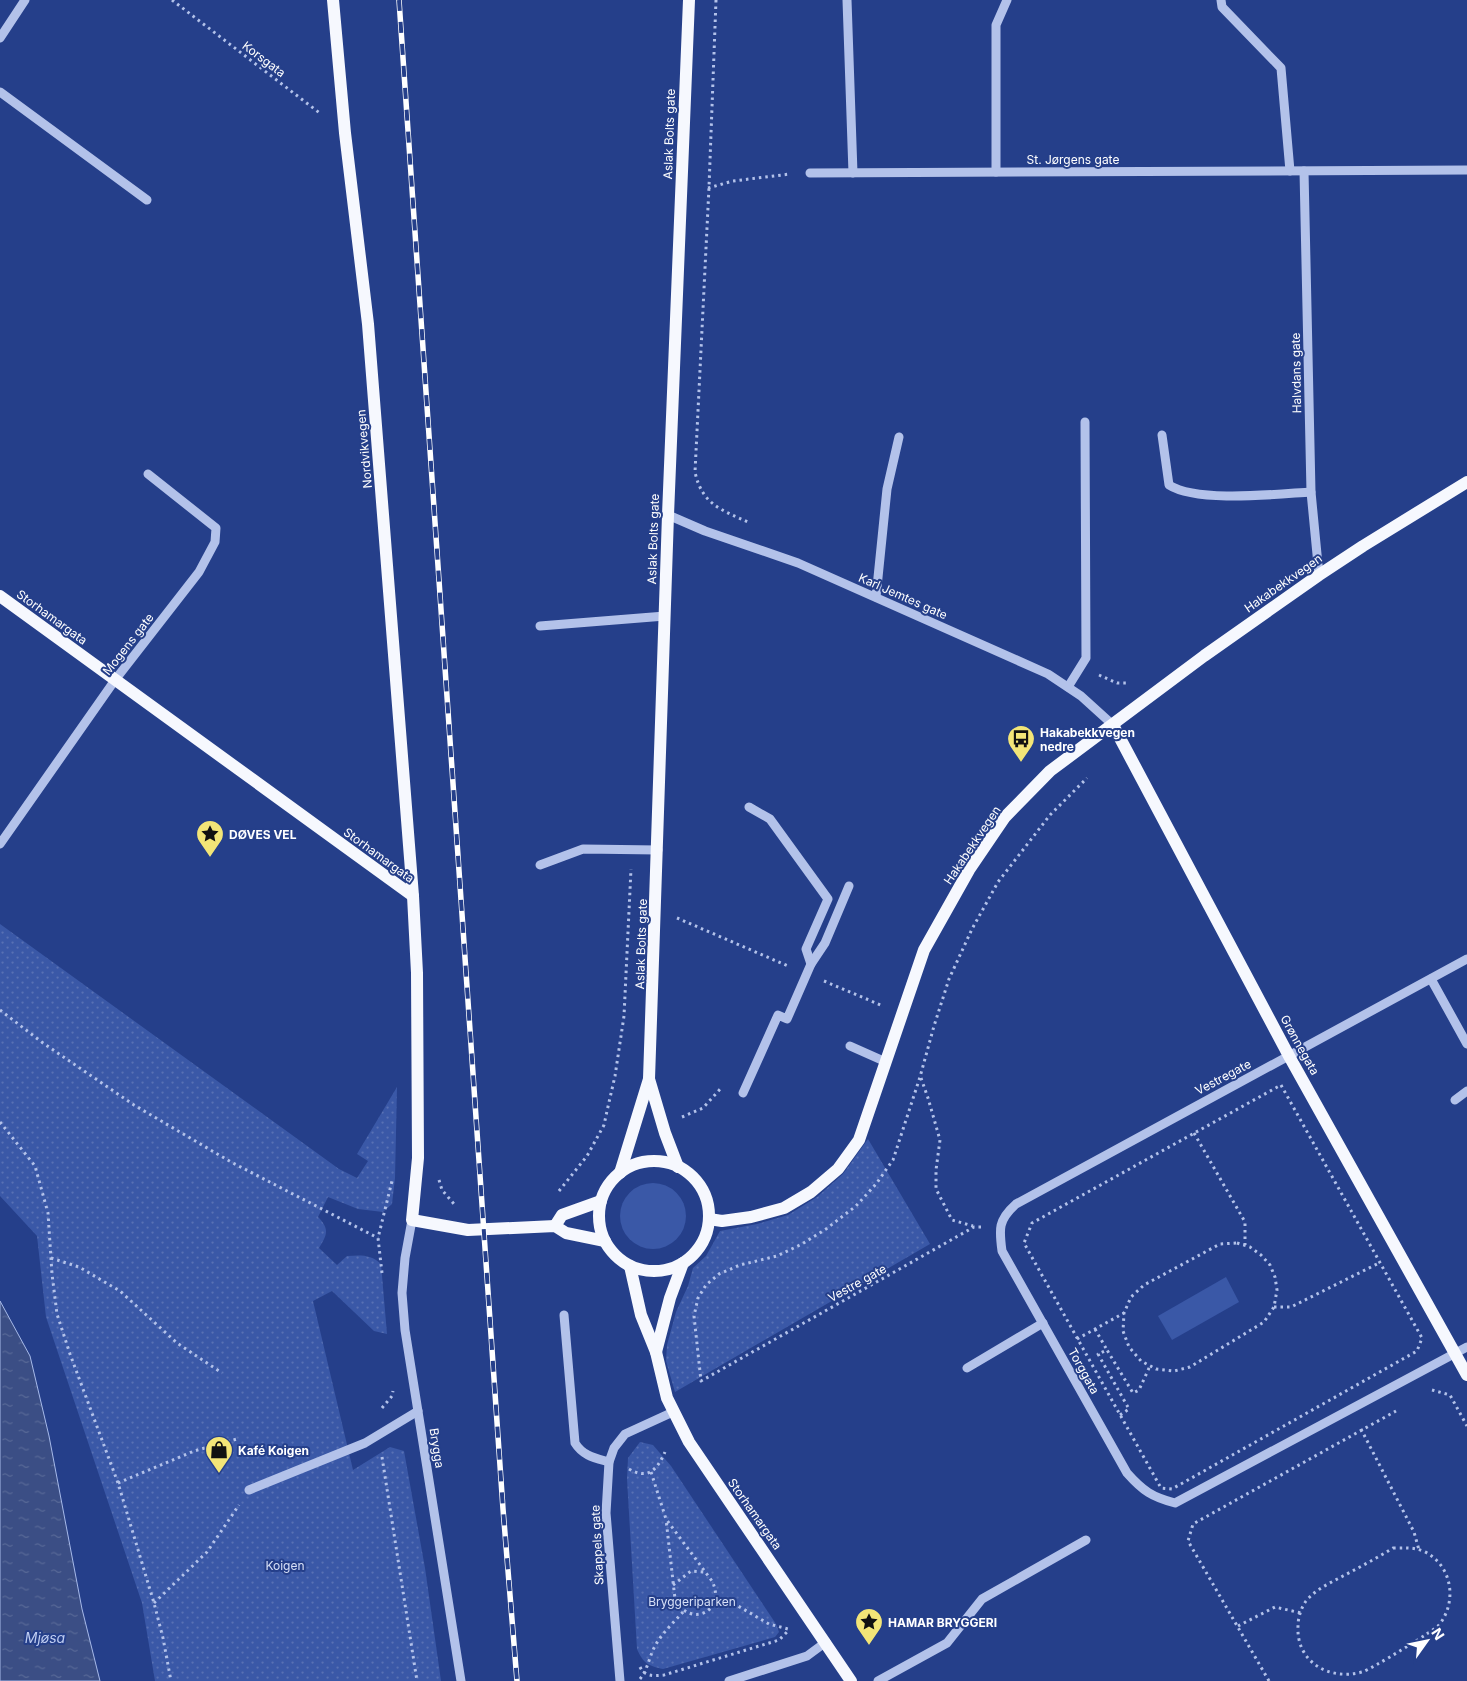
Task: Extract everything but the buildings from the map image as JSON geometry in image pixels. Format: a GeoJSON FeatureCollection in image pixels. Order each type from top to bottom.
{"type":"FeatureCollection","features":[{"type":"Feature","properties":{"kind":"main road","name":"Nordvikvegen"},"geometry":{"type":"LineString","coordinates":[[333,0],[345,133],[368,324],[413,896]]}},
{"type":"Feature","properties":{"kind":"main road","name":"Aslak Bolts gate"},"geometry":{"type":"LineString","coordinates":[[620,1173],[650,1079],[668,515],[689,0]]}},
{"type":"Feature","properties":{"kind":"main road","name":"Hakabekkvegen"},"geometry":{"type":"LineString","coordinates":[[709,1219],[722,1221],[751,1217],[784,1208],[811,1192],[838,1169],[859,1140],[924,950],[974,862],[1005,817],[1050,771],[1204,656],[1319,575],[1371,540],[1467,482]]}},
{"type":"Feature","properties":{"kind":"main road","name":"Storhamargata"},"geometry":{"type":"LineString","coordinates":[[0,596],[413,896],[416,973],[418,1158],[412,1220]]}},
{"type":"Feature","properties":{"kind":"main road","name":"Grønnegata"},"geometry":{"type":"LineString","coordinates":[[1114,725],[1290,1056],[1467,1375]]}},
{"type":"Feature","properties":{"kind":"main road","name":"Aslak Bolts gate"},"geometry":{"type":"LineString","coordinates":[[650,1079],[665,1133],[678,1167]]}},
{"type":"Feature","properties":{"kind":"main road"},"geometry":{"type":"LineString","coordinates":[[645,1162],[666,1162],[678,1167],[694,1178],[701,1189],[708,1207],[709,1219],[701,1244],[693,1254],[683,1263],[657,1271],[643,1270],[630,1266],[613,1253],[605,1241],[599,1221],[601,1201],[606,1188],[620,1173],[631,1166],[645,1162]]}},
{"type":"Feature","properties":{"kind":"main road"},"geometry":{"type":"LineString","coordinates":[[555,1226],[562,1215],[601,1201]]}},
{"type":"Feature","properties":{"kind":"main road"},"geometry":{"type":"LineString","coordinates":[[412,1220],[468,1230],[555,1226],[566,1233],[605,1241]]}},
{"type":"Feature","properties":{"kind":"main road","name":"Storhamargata"},"geometry":{"type":"LineString","coordinates":[[656,1352],[670,1298],[683,1263]]}},
{"type":"Feature","properties":{"kind":"main road","name":"Storhamargata"},"geometry":{"type":"LineString","coordinates":[[630,1266],[641,1315],[656,1352],[667,1398],[689,1442],[852,1681]]}},
{"type":"Feature","properties":{"kind":"street"},"geometry":{"type":"LineString","coordinates":[[0,38],[25,0]]}},
{"type":"Feature","properties":{"kind":"street"},"geometry":{"type":"LineString","coordinates":[[846,0],[853,173]]}},
{"type":"Feature","properties":{"kind":"street"},"geometry":{"type":"LineString","coordinates":[[996,172],[996,25],[1007,0]]}},
{"type":"Feature","properties":{"kind":"street"},"geometry":{"type":"LineString","coordinates":[[1221,0],[1222,7],[1280,68],[1290,171]]}},
{"type":"Feature","properties":{"kind":"street"},"geometry":{"type":"LineString","coordinates":[[0,92],[147,200]]}},
{"type":"Feature","properties":{"kind":"street","name":"St. Jørgens gate"},"geometry":{"type":"LineString","coordinates":[[810,173],[1467,170]]}},
{"type":"Feature","properties":{"kind":"street","name":"Halvdans gate"},"geometry":{"type":"LineString","coordinates":[[1304,171],[1311,492],[1319,575]]}},
{"type":"Feature","properties":{"kind":"street"},"geometry":{"type":"LineString","coordinates":[[1068,687],[1086,658],[1085,422]]}},
{"type":"Feature","properties":{"kind":"street"},"geometry":{"type":"LineString","coordinates":[[1162,435],[1169,485],[1178,490],[1242,496],[1311,492]]}},
{"type":"Feature","properties":{"kind":"street"},"geometry":{"type":"LineString","coordinates":[[876,597],[887,489],[899,437]]}},
{"type":"Feature","properties":{"kind":"street","name":"Mogens gate"},"geometry":{"type":"LineString","coordinates":[[0,844],[115,680],[199,572],[215,542],[216,528],[148,474]]}},
{"type":"Feature","properties":{"kind":"street","name":"Karl Jemtes gate"},"geometry":{"type":"LineString","coordinates":[[668,515],[705,531],[798,563],[1048,674],[1081,696],[1114,725]]}},
{"type":"Feature","properties":{"kind":"street"},"geometry":{"type":"LineString","coordinates":[[540,626],[665,616]]}},
{"type":"Feature","properties":{"kind":"street"},"geometry":{"type":"LineString","coordinates":[[749,807],[770,819],[828,899],[806,949],[811,964]]}},
{"type":"Feature","properties":{"kind":"street"},"geometry":{"type":"LineString","coordinates":[[540,865],[583,849],[658,850]]}},
{"type":"Feature","properties":{"kind":"street"},"geometry":{"type":"LineString","coordinates":[[743,1092],[778,1015],[787,1019],[811,964],[825,943],[849,886]]}},
{"type":"Feature","properties":{"kind":"street","name":"Vestregate"},"geometry":{"type":"LineString","coordinates":[[1000,1226],[1005,1213],[1016,1204],[1467,959]]}},
{"type":"Feature","properties":{"kind":"street"},"geometry":{"type":"LineString","coordinates":[[1431,979],[1467,1044]]}},
{"type":"Feature","properties":{"kind":"street"},"geometry":{"type":"LineString","coordinates":[[850,1046],[886,1062]]}},
{"type":"Feature","properties":{"kind":"street"},"geometry":{"type":"LineString","coordinates":[[1455,1100],[1467,1091]]}},
{"type":"Feature","properties":{"kind":"street","name":"Brygga"},"geometry":{"type":"LineString","coordinates":[[412,1220],[405,1258],[402,1293],[405,1330],[461,1681]]}},
{"type":"Feature","properties":{"kind":"street","name":"Torggata"},"geometry":{"type":"LineString","coordinates":[[1000,1226],[1002,1251],[1127,1473],[1142,1490],[1157,1499],[1176,1504],[1350,1410]]}},
{"type":"Feature","properties":{"kind":"street"},"geometry":{"type":"LineString","coordinates":[[564,1315],[574,1443],[579,1450],[589,1457],[609,1462]]}},
{"type":"Feature","properties":{"kind":"street"},"geometry":{"type":"LineString","coordinates":[[967,1368],[1043,1323]]}},
{"type":"Feature","properties":{"kind":"street"},"geometry":{"type":"LineString","coordinates":[[1350,1410],[1467,1347]]}},
{"type":"Feature","properties":{"kind":"street"},"geometry":{"type":"LineString","coordinates":[[249,1490],[365,1443],[418,1411]]}},
{"type":"Feature","properties":{"kind":"street","name":"Skappels gate"},"geometry":{"type":"LineString","coordinates":[[620,1681],[606,1513],[609,1462],[614,1448],[625,1434],[673,1412]]}},
{"type":"Feature","properties":{"kind":"street"},"geometry":{"type":"LineString","coordinates":[[878,1681],[947,1643],[982,1599],[1086,1540]]}},
{"type":"Feature","properties":{"kind":"street"},"geometry":{"type":"LineString","coordinates":[[729,1681],[807,1656],[826,1642]]}},
{"type":"Feature","properties":{"kind":"path","name":"Korsgata"},"geometry":{"type":"LineString","coordinates":[[172,0],[345,133]]}},
{"type":"Feature","properties":{"kind":"path"},"geometry":{"type":"LineString","coordinates":[[716,0],[695,472],[698,485],[715,507],[756,526]]}},
{"type":"Feature","properties":{"kind":"path"},"geometry":{"type":"LineString","coordinates":[[681,195],[750,178],[810,173]]}},
{"type":"Feature","properties":{"kind":"path"},"geometry":{"type":"LineString","coordinates":[[1081,665],[1117,683],[1126,684],[1133,681]]}},
{"type":"Feature","properties":{"kind":"path"},"geometry":{"type":"LineString","coordinates":[[656,909],[883,1006]]}},
{"type":"Feature","properties":{"kind":"path"},"geometry":{"type":"LineString","coordinates":[[0,1010],[43,1043],[134,1105],[231,1162],[378,1238],[382,1275]]}},
{"type":"Feature","properties":{"kind":"path"},"geometry":{"type":"LineString","coordinates":[[920,1077],[940,1140],[936,1170],[936,1189],[952,1220],[974,1227]]}},
{"type":"Feature","properties":{"kind":"path"},"geometry":{"type":"LineString","coordinates":[[680,1118],[703,1108],[724,1085]]}},
{"type":"Feature","properties":{"kind":"path"},"geometry":{"type":"LineString","coordinates":[[1281,1085],[1422,1338],[1417,1351],[1172,1489],[1160,1488],[1024,1243],[1029,1231],[1032,1223],[1281,1085]]}},
{"type":"Feature","properties":{"kind":"path"},"geometry":{"type":"LineString","coordinates":[[1185,1111],[1194,1132],[1245,1222],[1245,1245]]}},
{"type":"Feature","properties":{"kind":"path"},"geometry":{"type":"LineString","coordinates":[[0,1122],[35,1166],[48,1213],[57,1314],[118,1483],[154,1603],[171,1681]]}},
{"type":"Feature","properties":{"kind":"path"},"geometry":{"type":"LineString","coordinates":[[438,1178],[442,1190],[460,1208]]}},
{"type":"Feature","properties":{"kind":"path","name":"Vestre gate"},"geometry":{"type":"LineString","coordinates":[[701,1381],[974,1227],[1000,1226],[1029,1231]]}},
{"type":"Feature","properties":{"kind":"path"},"geometry":{"type":"LineString","coordinates":[[1237,1243],[1250,1247],[1270,1264],[1277,1290],[1274,1307],[1264,1322],[1190,1367],[1174,1371],[1156,1369],[1140,1361],[1129,1348],[1123,1331],[1124,1313],[1131,1297],[1144,1285],[1220,1244],[1237,1243]]}},
{"type":"Feature","properties":{"kind":"path"},"geometry":{"type":"LineString","coordinates":[[51,1258],[79,1266],[120,1292],[178,1343],[222,1373]]}},
{"type":"Feature","properties":{"kind":"path"},"geometry":{"type":"LineString","coordinates":[[1274,1307],[1292,1306],[1380,1263]]}},
{"type":"Feature","properties":{"kind":"path"},"geometry":{"type":"LineString","coordinates":[[1077,1338],[1124,1313]]}},
{"type":"Feature","properties":{"kind":"path"},"geometry":{"type":"LineString","coordinates":[[1096,1329],[1132,1394],[1139,1390],[1150,1366]]}},
{"type":"Feature","properties":{"kind":"path"},"geometry":{"type":"LineString","coordinates":[[1107,1350],[1098,1354],[1129,1409],[1120,1415]]}},
{"type":"Feature","properties":{"kind":"path"},"geometry":{"type":"LineString","coordinates":[[393,1386],[392,1396],[377,1413],[378,1435],[417,1681]]}},
{"type":"Feature","properties":{"kind":"path"},"geometry":{"type":"LineString","coordinates":[[1425,1394],[1433,1390],[1450,1395],[1467,1426]]}},
{"type":"Feature","properties":{"kind":"path"},"geometry":{"type":"LineString","coordinates":[[1342,1393],[1414,1532],[1419,1550]]}},
{"type":"Feature","properties":{"kind":"path"},"geometry":{"type":"LineString","coordinates":[[1269,1681],[1188,1541],[1193,1524],[1401,1408]]}},
{"type":"Feature","properties":{"kind":"path"},"geometry":{"type":"LineString","coordinates":[[118,1483],[194,1451],[237,1438]]}},
{"type":"Feature","properties":{"kind":"path"},"geometry":{"type":"LineString","coordinates":[[609,1462],[624,1466],[636,1473],[645,1474],[651,1472],[660,1464],[665,1452]]}},
{"type":"Feature","properties":{"kind":"path"},"geometry":{"type":"LineString","coordinates":[[651,1472],[666,1518],[675,1600],[679,1608],[684,1611],[696,1615],[706,1612],[712,1607],[716,1598],[716,1589],[666,1518]]}},
{"type":"Feature","properties":{"kind":"path"},"geometry":{"type":"LineString","coordinates":[[154,1603],[207,1552],[249,1490]]}},
{"type":"Feature","properties":{"kind":"path"},"geometry":{"type":"LineString","coordinates":[[1393,1548],[1419,1550],[1436,1559],[1444,1570],[1449,1582],[1451,1595],[1448,1612],[1438,1627],[1364,1672],[1348,1676],[1330,1674],[1315,1666],[1303,1652],[1297,1636],[1298,1618],[1305,1602],[1318,1590],[1393,1548]]}},
{"type":"Feature","properties":{"kind":"path"},"geometry":{"type":"LineString","coordinates":[[673,1585],[691,1571],[704,1572]]}},
{"type":"Feature","properties":{"kind":"path"},"geometry":{"type":"LineString","coordinates":[[638,1662],[641,1670],[650,1676],[664,1675],[779,1640],[788,1630],[769,1624],[738,1606],[716,1598]]}},
{"type":"Feature","properties":{"kind":"path"},"geometry":{"type":"LineString","coordinates":[[1238,1626],[1275,1608],[1300,1613]]}},
{"type":"Feature","properties":{"kind":"path"},"geometry":{"type":"LineString","coordinates":[[639,1681],[645,1673],[655,1646],[665,1631],[684,1611]]}},
{"type":"Feature","properties":{"kind":"green space","name":"Koigen"},"geometry":{"type":"Polygon","coordinates":[[[0,924],[339,1169],[357,1178],[368,1161],[357,1154],[397,1087],[395,1178],[392,1204],[383,1212],[358,1209],[328,1197],[318,1217],[326,1229],[324,1239],[319,1248],[337,1265],[347,1256],[356,1255],[369,1257],[381,1264],[387,1334],[374,1331],[332,1291],[313,1301],[353,1470],[390,1447],[404,1451],[425,1568],[441,1681],[155,1681],[142,1603],[46,1317],[37,1236],[0,1196],[0,924]]]}},
{"type":"Feature","properties":{"kind":"green space"},"geometry":{"type":"Polygon","coordinates":[[[868,1139],[930,1244],[675,1392],[666,1361],[667,1345],[676,1312],[688,1286],[693,1268],[706,1256],[720,1231],[757,1224],[788,1215],[817,1197],[843,1174],[868,1139]]]}},
{"type":"Feature","properties":{"kind":"green space"},"geometry":{"type":"Polygon","coordinates":[[[653,1183],[666,1185],[676,1193],[684,1203],[686,1216],[684,1229],[676,1239],[666,1247],[653,1249],[640,1247],[630,1239],[622,1229],[620,1216],[622,1203],[630,1193],[640,1185],[653,1183]]]}},
{"type":"Feature","properties":{"kind":"green space"},"geometry":{"type":"Polygon","coordinates":[[[1226,1277],[1239,1302],[1172,1340],[1158,1316],[1226,1277]]]}},
{"type":"Feature","properties":{"kind":"green space","name":"Bryggeriparken"},"geometry":{"type":"Polygon","coordinates":[[[640,1442],[653,1445],[671,1466],[776,1624],[779,1632],[775,1637],[663,1669],[653,1667],[641,1658],[637,1649],[627,1479],[628,1458],[640,1442]]]}},
{"type":"Feature","properties":{"kind":"water","name":"Mjøsa"},"geometry":{"type":"Polygon","coordinates":[[[0,1301],[30,1356],[49,1436],[82,1609],[100,1681],[0,1681],[0,1301]]]}},
{"type":"Feature","properties":{"kind":"railway"},"geometry":{"type":"LineString","coordinates":[[399,0],[503,1509],[517,1681]]}},
{"type":"Feature","properties":{"kind":"place","name":"Hakabekkvegen nedre"},"geometry":{"type":"Point","coordinates":[1021,763]}},
{"type":"Feature","properties":{"kind":"place","name":"DØVES VEL"},"geometry":{"type":"Point","coordinates":[210,858]}},
{"type":"Feature","properties":{"kind":"place","name":"Kafé Koigen"},"geometry":{"type":"Point","coordinates":[219,1474]}},
{"type":"Feature","properties":{"kind":"place","name":"HAMAR BRYGGERI"},"geometry":{"type":"Point","coordinates":[869,1646]}}]}
